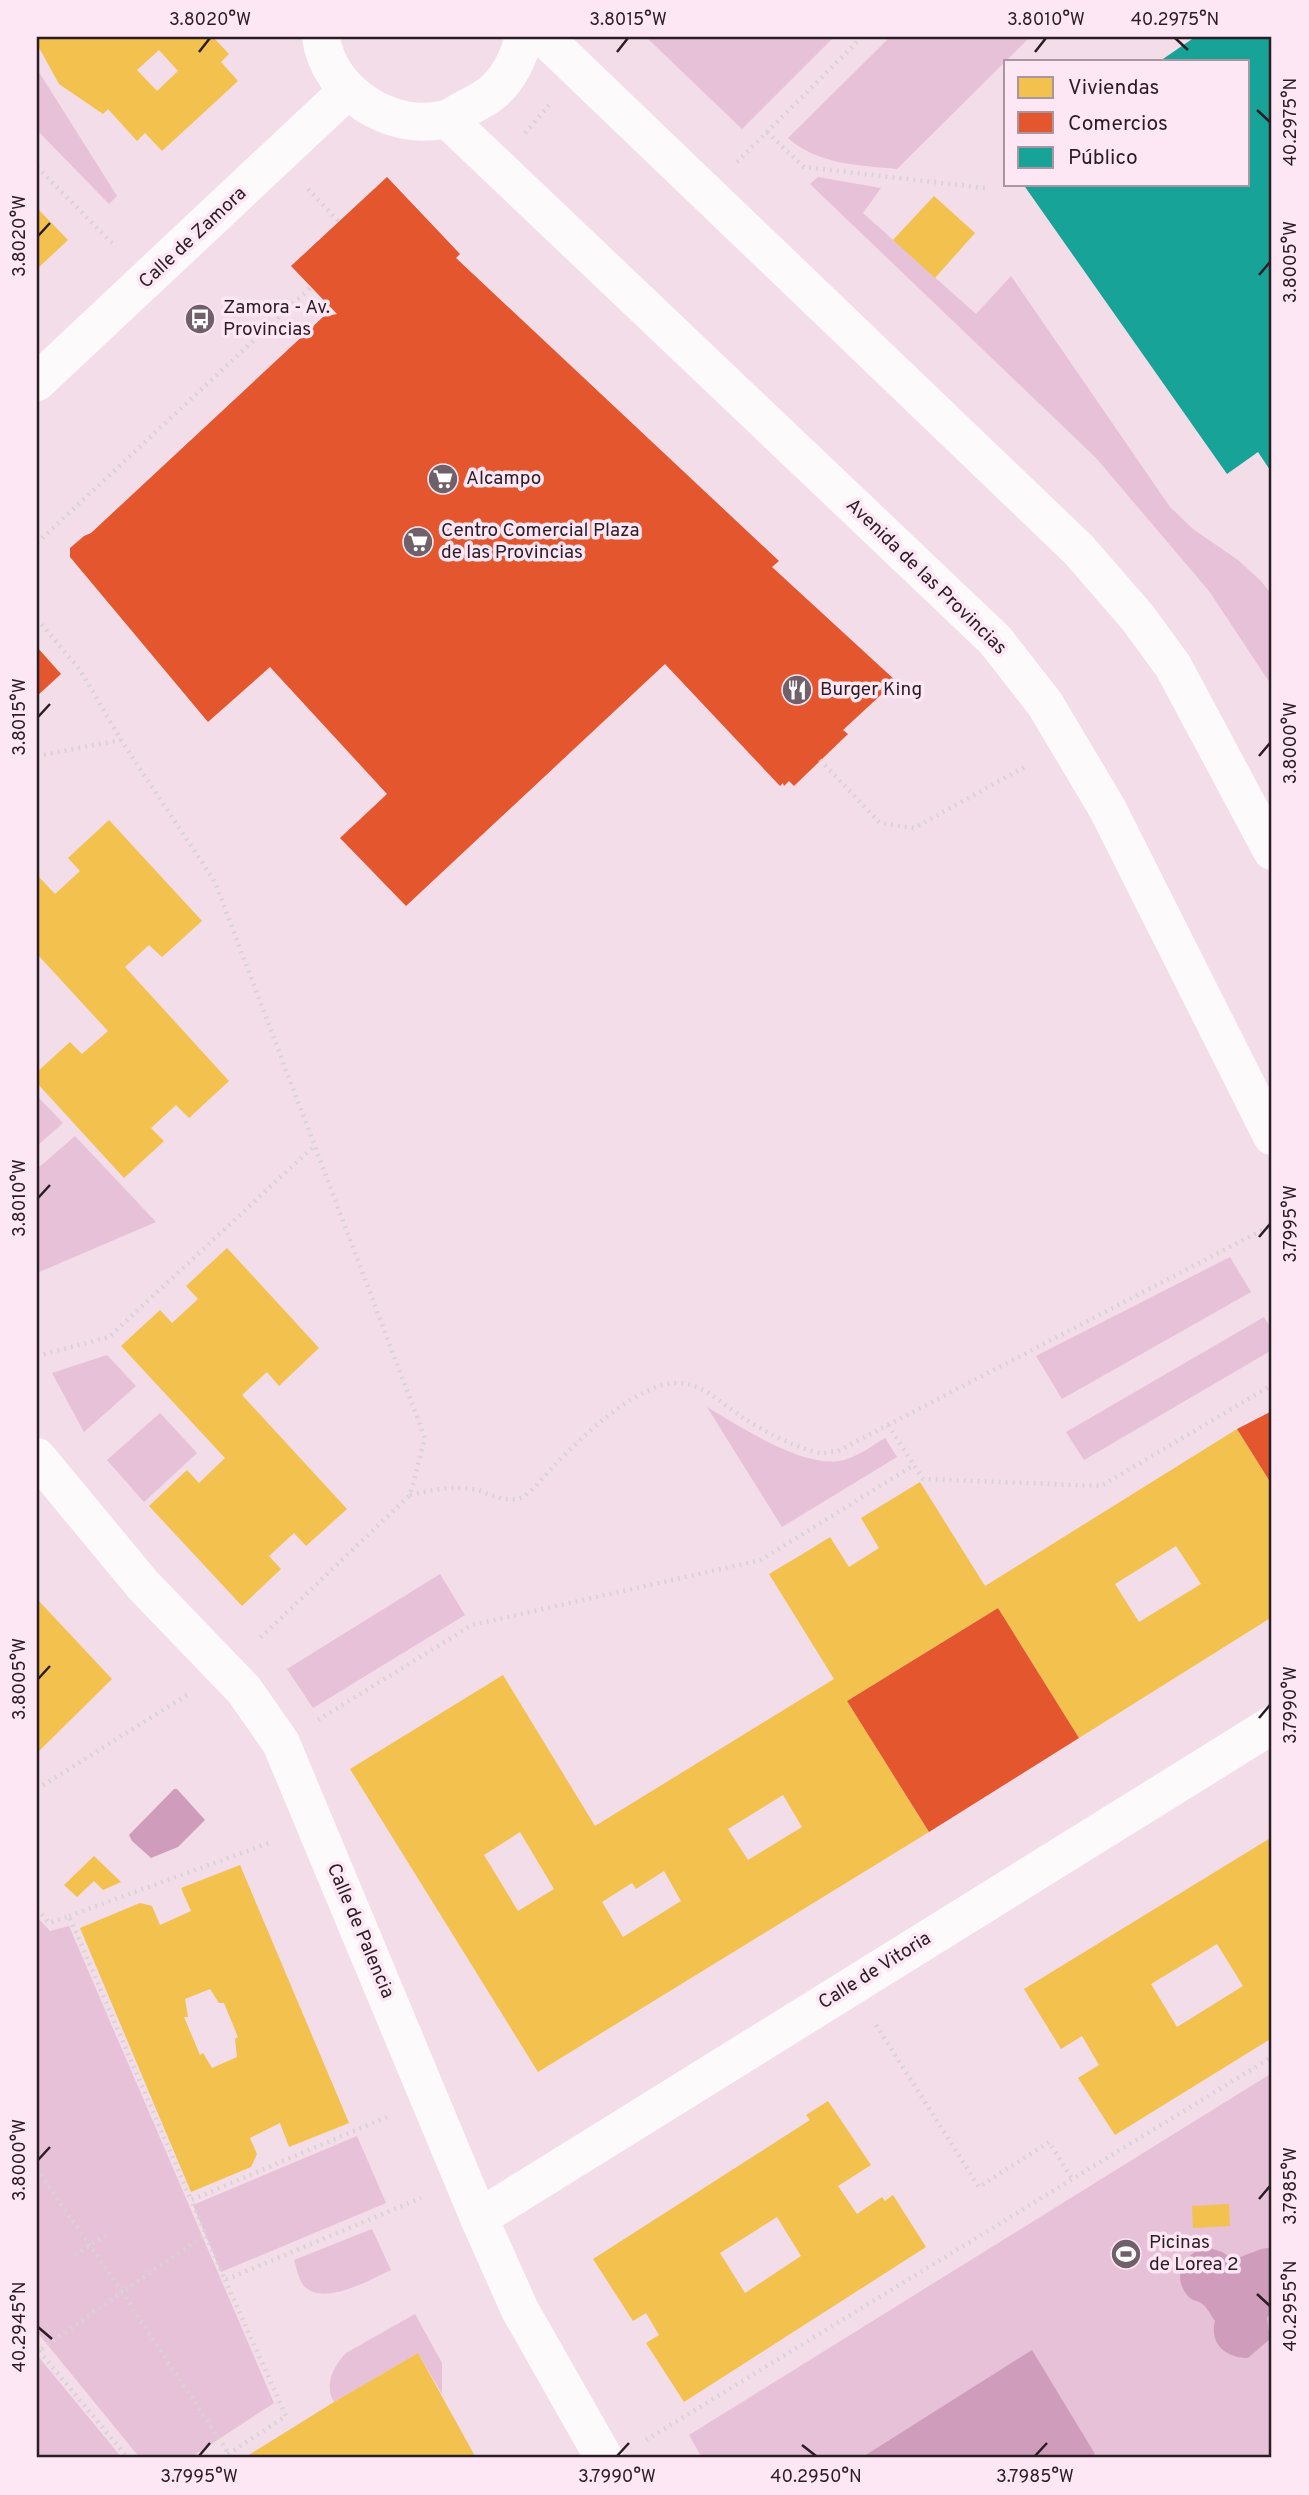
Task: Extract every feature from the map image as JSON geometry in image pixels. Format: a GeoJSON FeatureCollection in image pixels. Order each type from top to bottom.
{"type":"FeatureCollection","features":[{"type":"Feature","properties":{"kind":"main road"},"geometry":{"type":"LineString","coordinates":[[321,37],[323,49],[347,91],[368,106],[402,118],[447,119],[492,93],[513,68],[523,37]]}},
{"type":"Feature","properties":{"kind":"main road"},"geometry":{"type":"LineString","coordinates":[[544,37],[1079,550],[1130,608],[1173,666],[1272,851]]}},
{"type":"Feature","properties":{"kind":"main road","name":"Calle de Zamora"},"geometry":{"type":"LineString","coordinates":[[37,382],[347,91]]}},
{"type":"Feature","properties":{"kind":"main road","name":"Avenida de las Provincias"},"geometry":{"type":"LineString","coordinates":[[447,119],[995,640],[1045,704],[1107,808],[1272,1136]]}},
{"type":"Feature","properties":{"kind":"main road","name":"Calle de Palencia"},"geometry":{"type":"LineString","coordinates":[[37,1457],[143,1585],[244,1690],[281,1743],[520,2310],[604,2458]]}},
{"type":"Feature","properties":{"kind":"main road","name":"Calle de Vitoria"},"geometry":{"type":"LineString","coordinates":[[479,2218],[1272,1725]]}},
{"type":"Feature","properties":{"kind":"path"},"geometry":{"type":"LineString","coordinates":[[707,193],[862,37]]}},
{"type":"Feature","properties":{"kind":"path"},"geometry":{"type":"LineString","coordinates":[[496,166],[580,70]]}},
{"type":"Feature","properties":{"kind":"path"},"geometry":{"type":"LineString","coordinates":[[767,132],[804,167],[985,188]]}},
{"type":"Feature","properties":{"kind":"path"},"geometry":{"type":"LineString","coordinates":[[37,167],[149,279]]}},
{"type":"Feature","properties":{"kind":"path"},"geometry":{"type":"LineString","coordinates":[[37,542],[311,287]]}},
{"type":"Feature","properties":{"kind":"path"},"geometry":{"type":"LineString","coordinates":[[37,619],[80,670],[121,740],[215,881],[425,1438],[410,1495]]}},
{"type":"Feature","properties":{"kind":"path"},"geometry":{"type":"LineString","coordinates":[[37,756],[121,740]]}},
{"type":"Feature","properties":{"kind":"path"},"geometry":{"type":"LineString","coordinates":[[820,760],[880,823],[914,828],[1068,743]]}},
{"type":"Feature","properties":{"kind":"path"},"geometry":{"type":"LineString","coordinates":[[37,1356],[109,1337],[315,1146]]}},
{"type":"Feature","properties":{"kind":"path"},"geometry":{"type":"LineString","coordinates":[[37,1789],[226,1671],[410,1495],[442,1488],[475,1489],[501,1500],[523,1497],[567,1452],[609,1415],[637,1396],[680,1383],[695,1387],[766,1433],[821,1453],[838,1451],[1272,1226]]}},
{"type":"Feature","properties":{"kind":"path"},"geometry":{"type":"LineString","coordinates":[[888,1425],[923,1479],[1101,1486],[1272,1385]]}},
{"type":"Feature","properties":{"kind":"path"},"geometry":{"type":"LineString","coordinates":[[320,1719],[472,1625],[761,1560],[914,1465]]}},
{"type":"Feature","properties":{"kind":"path"},"geometry":{"type":"LineString","coordinates":[[37,1909],[49,1923],[316,1826]]}},
{"type":"Feature","properties":{"kind":"path"},"geometry":{"type":"LineString","coordinates":[[69,1916],[205,2235],[286,2416],[222,2458]]}},
{"type":"Feature","properties":{"kind":"path"},"geometry":{"type":"LineString","coordinates":[[852,1986],[979,2187],[1049,2142],[1072,2179]]}},
{"type":"Feature","properties":{"kind":"path"},"geometry":{"type":"LineString","coordinates":[[640,2444],[1272,2057]]}},
{"type":"Feature","properties":{"kind":"path"},"geometry":{"type":"LineString","coordinates":[[191,2200],[430,2099]]}},
{"type":"Feature","properties":{"kind":"path"},"geometry":{"type":"LineString","coordinates":[[37,2169],[229,2454]]}},
{"type":"Feature","properties":{"kind":"path"},"geometry":{"type":"LineString","coordinates":[[225,2280],[464,2180]]}},
{"type":"Feature","properties":{"kind":"path"},"geometry":{"type":"LineString","coordinates":[[75,2255],[106,2235]]}},
{"type":"Feature","properties":{"kind":"path"},"geometry":{"type":"LineString","coordinates":[[128,2458],[38,2349],[205,2235]]}},
{"type":"Feature","properties":{"kind":"shaded area"},"geometry":{"type":"Polygon","coordinates":[[[646,37],[834,37],[742,129],[646,37]]]}},
{"type":"Feature","properties":{"kind":"shaded area"},"geometry":{"type":"Polygon","coordinates":[[[890,37],[1030,37],[897,169],[826,159],[788,138],[890,37]]]}},
{"type":"Feature","properties":{"kind":"shaded area"},"geometry":{"type":"Polygon","coordinates":[[[37,69],[117,196],[109,204],[37,130],[37,69]]]}},
{"type":"Feature","properties":{"kind":"shaded area"},"geometry":{"type":"Polygon","coordinates":[[[818,177],[881,188],[863,213],[976,314],[1011,276],[1170,507],[1193,529],[1238,560],[1272,595],[1272,686],[1209,591],[1096,458],[810,184],[818,177]]]}},
{"type":"Feature","properties":{"kind":"shaded area"},"geometry":{"type":"Polygon","coordinates":[[[37,1096],[63,1123],[37,1146],[37,1096]]]}},
{"type":"Feature","properties":{"kind":"shaded area"},"geometry":{"type":"Polygon","coordinates":[[[75,1136],[156,1222],[37,1273],[37,1169],[75,1136]]]}},
{"type":"Feature","properties":{"kind":"shaded area"},"geometry":{"type":"Polygon","coordinates":[[[1230,1257],[1251,1292],[1062,1399],[1036,1356],[1230,1257]]]}},
{"type":"Feature","properties":{"kind":"shaded area"},"geometry":{"type":"Polygon","coordinates":[[[1264,1317],[1272,1330],[1272,1350],[1084,1460],[1066,1432],[1264,1317]]]}},
{"type":"Feature","properties":{"kind":"shaded area"},"geometry":{"type":"Polygon","coordinates":[[[107,1355],[136,1386],[84,1432],[52,1373],[107,1355]]]}},
{"type":"Feature","properties":{"kind":"shaded area"},"geometry":{"type":"Polygon","coordinates":[[[707,1407],[775,1445],[814,1459],[832,1462],[847,1459],[885,1438],[897,1457],[782,1527],[707,1407]]]}},
{"type":"Feature","properties":{"kind":"shaded area"},"geometry":{"type":"Polygon","coordinates":[[[160,1413],[197,1453],[144,1502],[107,1460],[160,1413]]]}},
{"type":"Feature","properties":{"kind":"shaded area"},"geometry":{"type":"Polygon","coordinates":[[[440,1574],[465,1615],[313,1708],[287,1669],[440,1574]]]}},
{"type":"Feature","properties":{"kind":"shaded area"},"geometry":{"type":"Polygon","coordinates":[[[177,1789],[205,1820],[178,1847],[151,1858],[129,1835],[177,1789]]]}},
{"type":"Feature","properties":{"kind":"shaded area"},"geometry":{"type":"Polygon","coordinates":[[[37,1917],[50,1931],[69,1926],[274,2403],[190,2458],[140,2458],[37,2332],[37,1917]]]}},
{"type":"Feature","properties":{"kind":"shaded area","name":"Picinas de Lorea 2"},"geometry":{"type":"Polygon","coordinates":[[[1272,2073],[1272,2458],[702,2458],[689,2435],[1272,2073]]]}},
{"type":"Feature","properties":{"kind":"shaded area"},"geometry":{"type":"Polygon","coordinates":[[[357,2136],[386,2203],[221,2272],[193,2205],[357,2136]]]}},
{"type":"Feature","properties":{"kind":"shaded area"},"geometry":{"type":"Polygon","coordinates":[[[372,2229],[391,2270],[335,2293],[313,2292],[304,2286],[294,2260],[372,2229]]]}},
{"type":"Feature","properties":{"kind":"shaded area"},"geometry":{"type":"Polygon","coordinates":[[[1204,2246],[1233,2259],[1272,2248],[1272,2310],[1267,2318],[1270,2339],[1248,2358],[1233,2355],[1221,2348],[1215,2336],[1215,2321],[1205,2306],[1189,2297],[1182,2287],[1182,2266],[1204,2246]]]}},
{"type":"Feature","properties":{"kind":"shaded area"},"geometry":{"type":"Polygon","coordinates":[[[415,2314],[442,2363],[442,2394],[418,2353],[334,2402],[330,2389],[331,2376],[346,2353],[415,2314]]]}},
{"type":"Feature","properties":{"kind":"shaded area"},"geometry":{"type":"Polygon","coordinates":[[[1032,2350],[1095,2454],[1088,2458],[861,2458],[1032,2350]]]}},
{"type":"Feature","properties":{"kind":"shaded area"},"geometry":{"type":"Polygon","coordinates":[[[37,2355],[122,2458],[37,2458],[37,2355]]]}},
{"type":"Feature","properties":{"kind":"building: Viviendas"},"geometry":{"type":"Polygon","coordinates":[[[37,37],[213,37],[229,54],[221,62],[238,81],[162,151],[145,133],[137,141],[108,109],[103,114],[59,84],[37,44],[37,37]],[[159,50],[137,70],[157,91],[178,71],[159,50]]]}},
{"type":"Feature","properties":{"kind":"building: Viviendas"},"geometry":{"type":"Polygon","coordinates":[[[934,196],[975,233],[935,278],[893,240],[934,196]]]}},
{"type":"Feature","properties":{"kind":"building: Viviendas"},"geometry":{"type":"Polygon","coordinates":[[[37,208],[68,240],[37,269],[37,208]]]}},
{"type":"Feature","properties":{"kind":"building: Viviendas"},"geometry":{"type":"Polygon","coordinates":[[[109,820],[202,921],[162,957],[149,945],[125,967],[229,1081],[189,1118],[176,1105],[151,1128],[164,1141],[124,1178],[37,1083],[37,1072],[70,1042],[82,1054],[108,1031],[37,954],[37,875],[55,894],[80,871],[68,858],[109,820]]]}},
{"type":"Feature","properties":{"kind":"building: Viviendas"},"geometry":{"type":"Polygon","coordinates":[[[227,1248],[319,1348],[279,1386],[267,1372],[242,1395],[347,1509],[306,1546],[294,1533],[269,1556],[281,1569],[242,1606],[149,1506],[187,1470],[199,1483],[225,1458],[121,1346],[160,1310],[172,1323],[198,1299],[186,1286],[227,1248]]]}},
{"type":"Feature","properties":{"kind":"building: Viviendas"},"geometry":{"type":"Polygon","coordinates":[[[1237,1429],[1272,1485],[1272,1617],[1079,1738],[998,1608],[847,1701],[929,1832],[538,2072],[350,1769],[503,1675],[595,1826],[834,1679],[769,1574],[830,1537],[849,1567],[879,1548],[861,1518],[920,1482],[985,1586],[1237,1429]],[[1176,1546],[1115,1584],[1139,1622],[1201,1584],[1176,1546]],[[783,1795],[728,1829],[748,1860],[802,1827],[783,1795]],[[520,1832],[484,1855],[518,1911],[554,1889],[520,1832]],[[664,1871],[636,1889],[632,1883],[602,1902],[623,1937],[681,1901],[664,1871]]]}},
{"type":"Feature","properties":{"kind":"building: Viviendas"},"geometry":{"type":"Polygon","coordinates":[[[37,1599],[112,1679],[37,1753],[37,1599]]]}},
{"type":"Feature","properties":{"kind":"building: Viviendas"},"geometry":{"type":"Polygon","coordinates":[[[1272,1837],[1272,2038],[1115,2135],[1078,2078],[1099,2065],[1082,2036],[1061,2049],[1024,1989],[1272,1837]],[[1217,1944],[1151,1984],[1177,2027],[1243,1986],[1217,1944]]]}},
{"type":"Feature","properties":{"kind":"building: Viviendas"},"geometry":{"type":"Polygon","coordinates":[[[94,1856],[121,1882],[103,1890],[94,1881],[77,1897],[64,1885],[94,1856]]]}},
{"type":"Feature","properties":{"kind":"building: Viviendas"},"geometry":{"type":"Polygon","coordinates":[[[240,1865],[349,2123],[289,2147],[280,2123],[250,2138],[257,2154],[251,2167],[191,2192],[80,1928],[140,1903],[152,1906],[160,1925],[191,1911],[181,1888],[240,1865]],[[210,1989],[185,1999],[188,2017],[184,2017],[200,2055],[203,2053],[212,2068],[237,2057],[235,2039],[238,2037],[224,2003],[219,2003],[210,1989]]]}},
{"type":"Feature","properties":{"kind":"building: Viviendas"},"geometry":{"type":"Polygon","coordinates":[[[828,2101],[871,2165],[838,2186],[857,2214],[882,2197],[885,2201],[893,2195],[926,2247],[684,2402],[646,2343],[659,2335],[646,2313],[633,2321],[593,2259],[810,2120],[806,2115],[828,2101]],[[777,2217],[720,2253],[745,2293],[801,2256],[777,2217]]]}},
{"type":"Feature","properties":{"kind":"building: Viviendas"},"geometry":{"type":"Polygon","coordinates":[[[1229,2204],[1230,2226],[1193,2228],[1192,2206],[1229,2204]]]}},
{"type":"Feature","properties":{"kind":"building: Viviendas"},"geometry":{"type":"Polygon","coordinates":[[[418,2353],[476,2458],[244,2458],[334,2402],[418,2353]]]}},
{"type":"Feature","properties":{"kind":"building: Comercios","name":"Centro Comercial Plaza de las Provincias"},"geometry":{"type":"Polygon","coordinates":[[[387,177],[460,254],[456,258],[779,561],[772,567],[896,681],[843,730],[848,734],[794,786],[789,781],[780,786],[665,664],[406,906],[340,838],[387,794],[270,667],[208,722],[70,557],[70,548],[91,533],[323,317],[337,314],[291,266],[387,177]]]}},
{"type":"Feature","properties":{"kind":"building: Comercios"},"geometry":{"type":"Polygon","coordinates":[[[37,647],[61,674],[37,696],[37,647]]]}},
{"type":"Feature","properties":{"kind":"building: Comercios"},"geometry":{"type":"Polygon","coordinates":[[[1272,1411],[1272,1485],[1237,1429],[1272,1411]]]}},
{"type":"Feature","properties":{"kind":"building: Comercios"},"geometry":{"type":"Polygon","coordinates":[[[998,1608],[1079,1738],[929,1832],[847,1701],[998,1608]]]}},
{"type":"Feature","properties":{"kind":"building: Público"},"geometry":{"type":"Polygon","coordinates":[[[1195,37],[1272,37],[1272,473],[1258,452],[1227,474],[1024,186],[1250,186],[1250,60],[1161,60],[1195,37]]]}},
{"type":"Feature","properties":{"kind":"place","name":"Zamora - Av. Provincias"},"geometry":{"type":"Point","coordinates":[200,319]}},
{"type":"Feature","properties":{"kind":"place","name":"Alcampo"},"geometry":{"type":"Point","coordinates":[443,479]}},
{"type":"Feature","properties":{"kind":"place","name":"Centro Comercial Plaza de las Provincias"},"geometry":{"type":"Point","coordinates":[418,542]}},
{"type":"Feature","properties":{"kind":"place","name":"Burger King"},"geometry":{"type":"Point","coordinates":[797,690]}},
{"type":"Feature","properties":{"kind":"place","name":"Picinas de Lorea 2"},"geometry":{"type":"Point","coordinates":[1126,2254]}}]}
